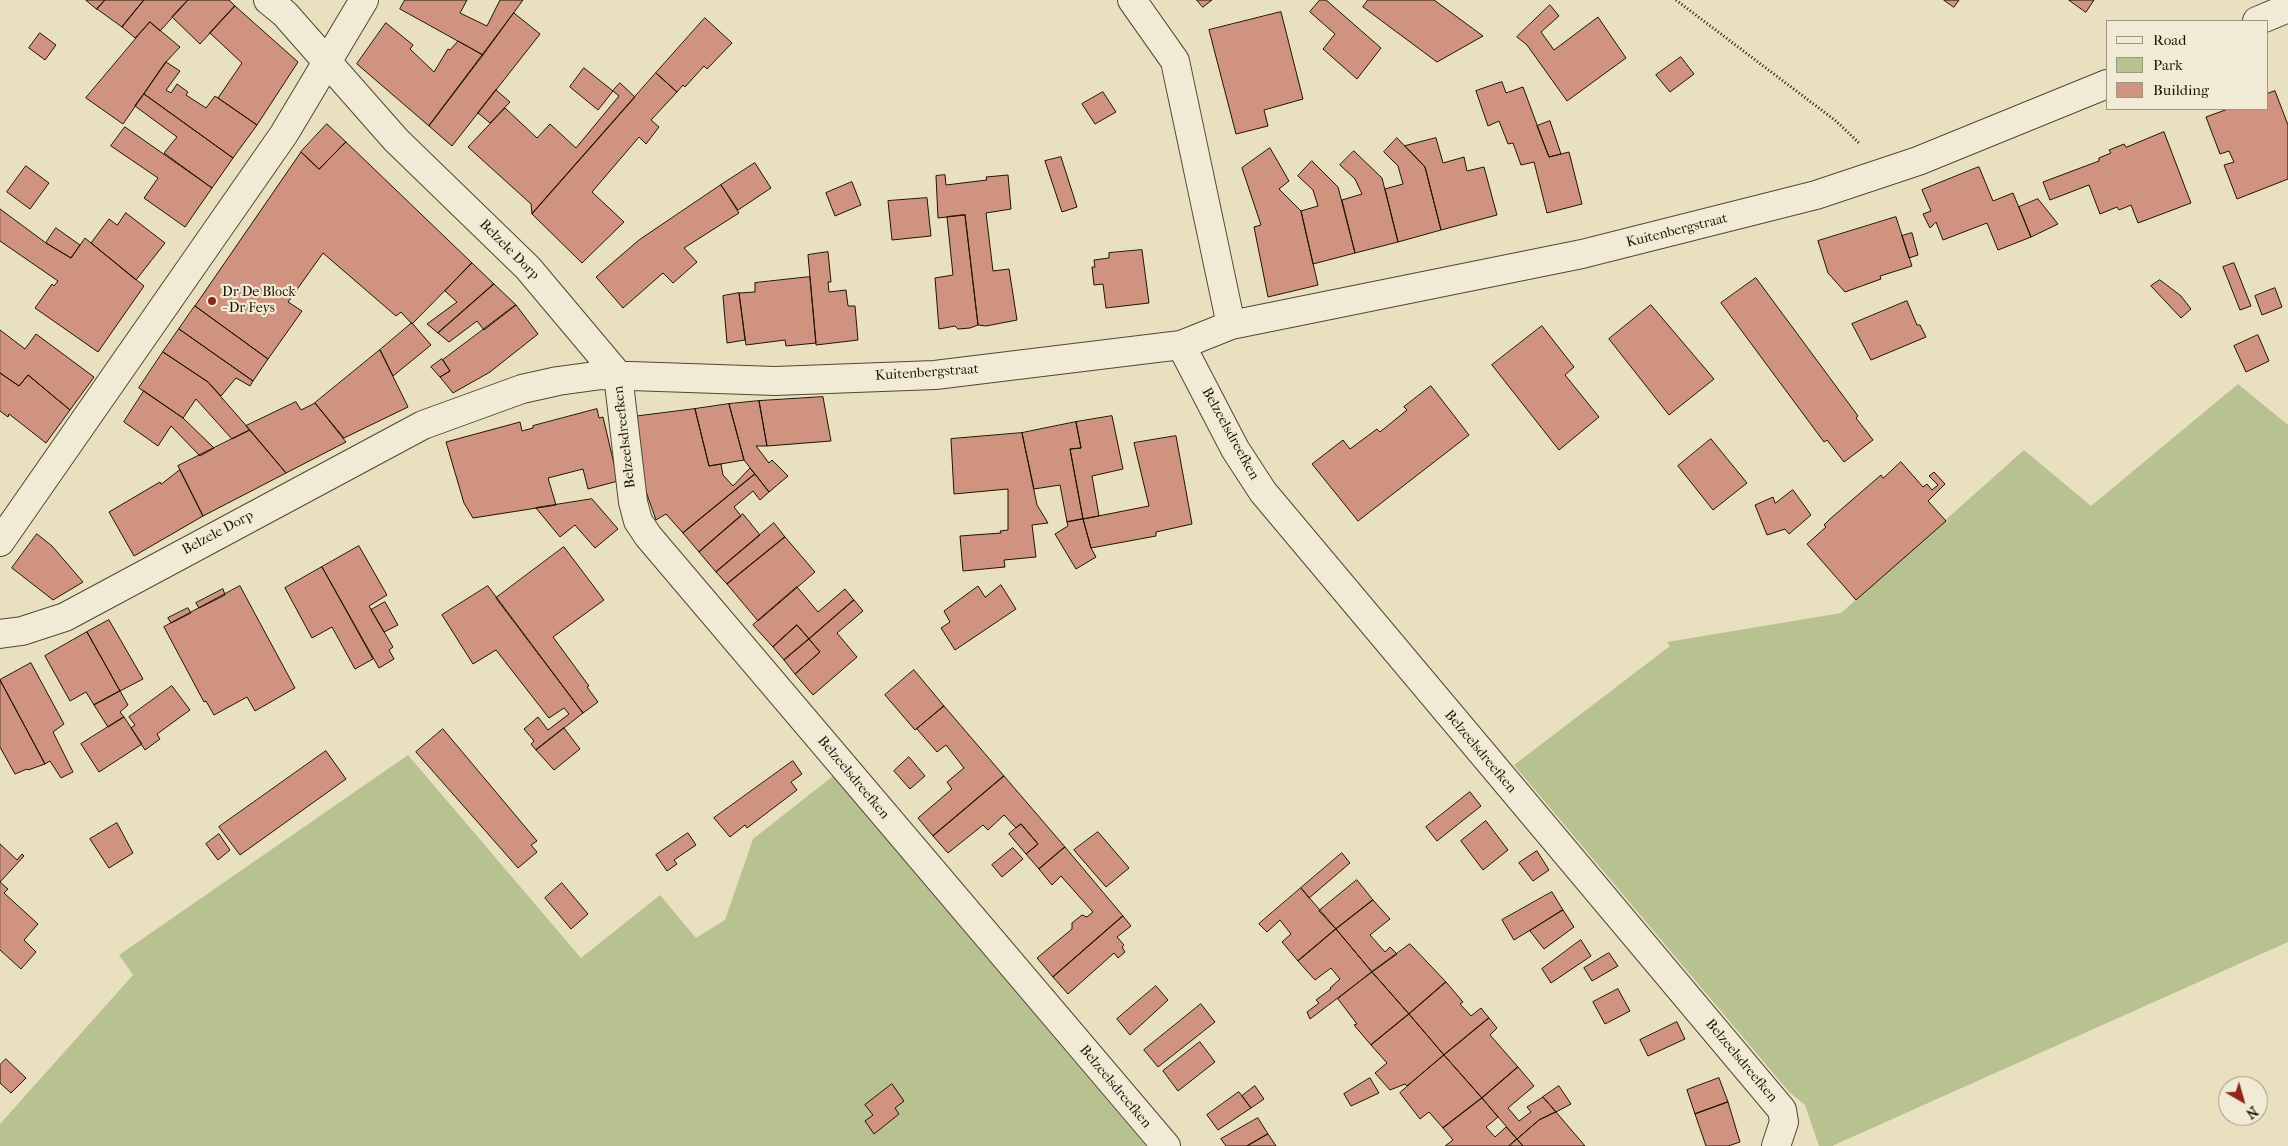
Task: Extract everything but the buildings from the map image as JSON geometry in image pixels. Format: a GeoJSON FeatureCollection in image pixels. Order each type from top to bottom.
{"type":"FeatureCollection","features":[{"type":"Feature","properties":{"kind":"street","name":"Belzele Dorp"},"geometry":{"type":"LineString","coordinates":[[268,0],[285,14],[396,140],[528,268],[618,375]]}},
{"type":"Feature","properties":{"kind":"street"},"geometry":{"type":"LineString","coordinates":[[0,542],[284,134],[364,0]]}},
{"type":"Feature","properties":{"kind":"street"},"geometry":{"type":"LineString","coordinates":[[1132,0],[1176,61],[1231,325]]}},
{"type":"Feature","properties":{"kind":"street"},"geometry":{"type":"LineString","coordinates":[[2259,20],[2288,8]]}},
{"type":"Feature","properties":{"kind":"street","name":"Kuitenbergstraat"},"geometry":{"type":"LineString","coordinates":[[618,375],[775,381],[935,375],[1181,345],[1231,325],[1582,254],[1816,195],[1888,171],[2106,84]]}},
{"type":"Feature","properties":{"kind":"street","name":"Belzeelsdreefken"},"geometry":{"type":"LineString","coordinates":[[1181,345],[1235,449],[1263,492],[1782,1110],[1784,1122],[1776,1146]]}},
{"type":"Feature","properties":{"kind":"street","name":"Belzele Dorp"},"geometry":{"type":"LineString","coordinates":[[0,634],[22,631],[65,616],[423,425],[522,389],[558,381],[618,375]]}},
{"type":"Feature","properties":{"kind":"street","name":"Belzeelsdreefken"},"geometry":{"type":"LineString","coordinates":[[618,375],[633,502],[638,520],[648,536],[1166,1146]]}},
{"type":"Feature","properties":{"kind":"path"},"geometry":{"type":"LineString","coordinates":[[1676,0],[1836,121],[1888,171]]}},
{"type":"Feature","properties":{"kind":"green space"},"geometry":{"type":"Polygon","coordinates":[[[2238,384],[2288,425],[2288,942],[1832,1146],[1819,1146],[1805,1105],[1789,1092],[1514,765],[1670,646],[1667,642],[1841,613],[2024,450],[2091,506],[2238,384]]]}},
{"type":"Feature","properties":{"kind":"green space"},"geometry":{"type":"Polygon","coordinates":[[[408,755],[581,958],[660,895],[696,938],[725,920],[753,839],[833,776],[1146,1146],[0,1146],[0,1124],[133,975],[119,955],[408,755]]]}},
{"type":"Feature","properties":{"kind":"place","name":"Dr De Block - Dr Feys"},"geometry":{"type":"Point","coordinates":[212,301]}}]}
